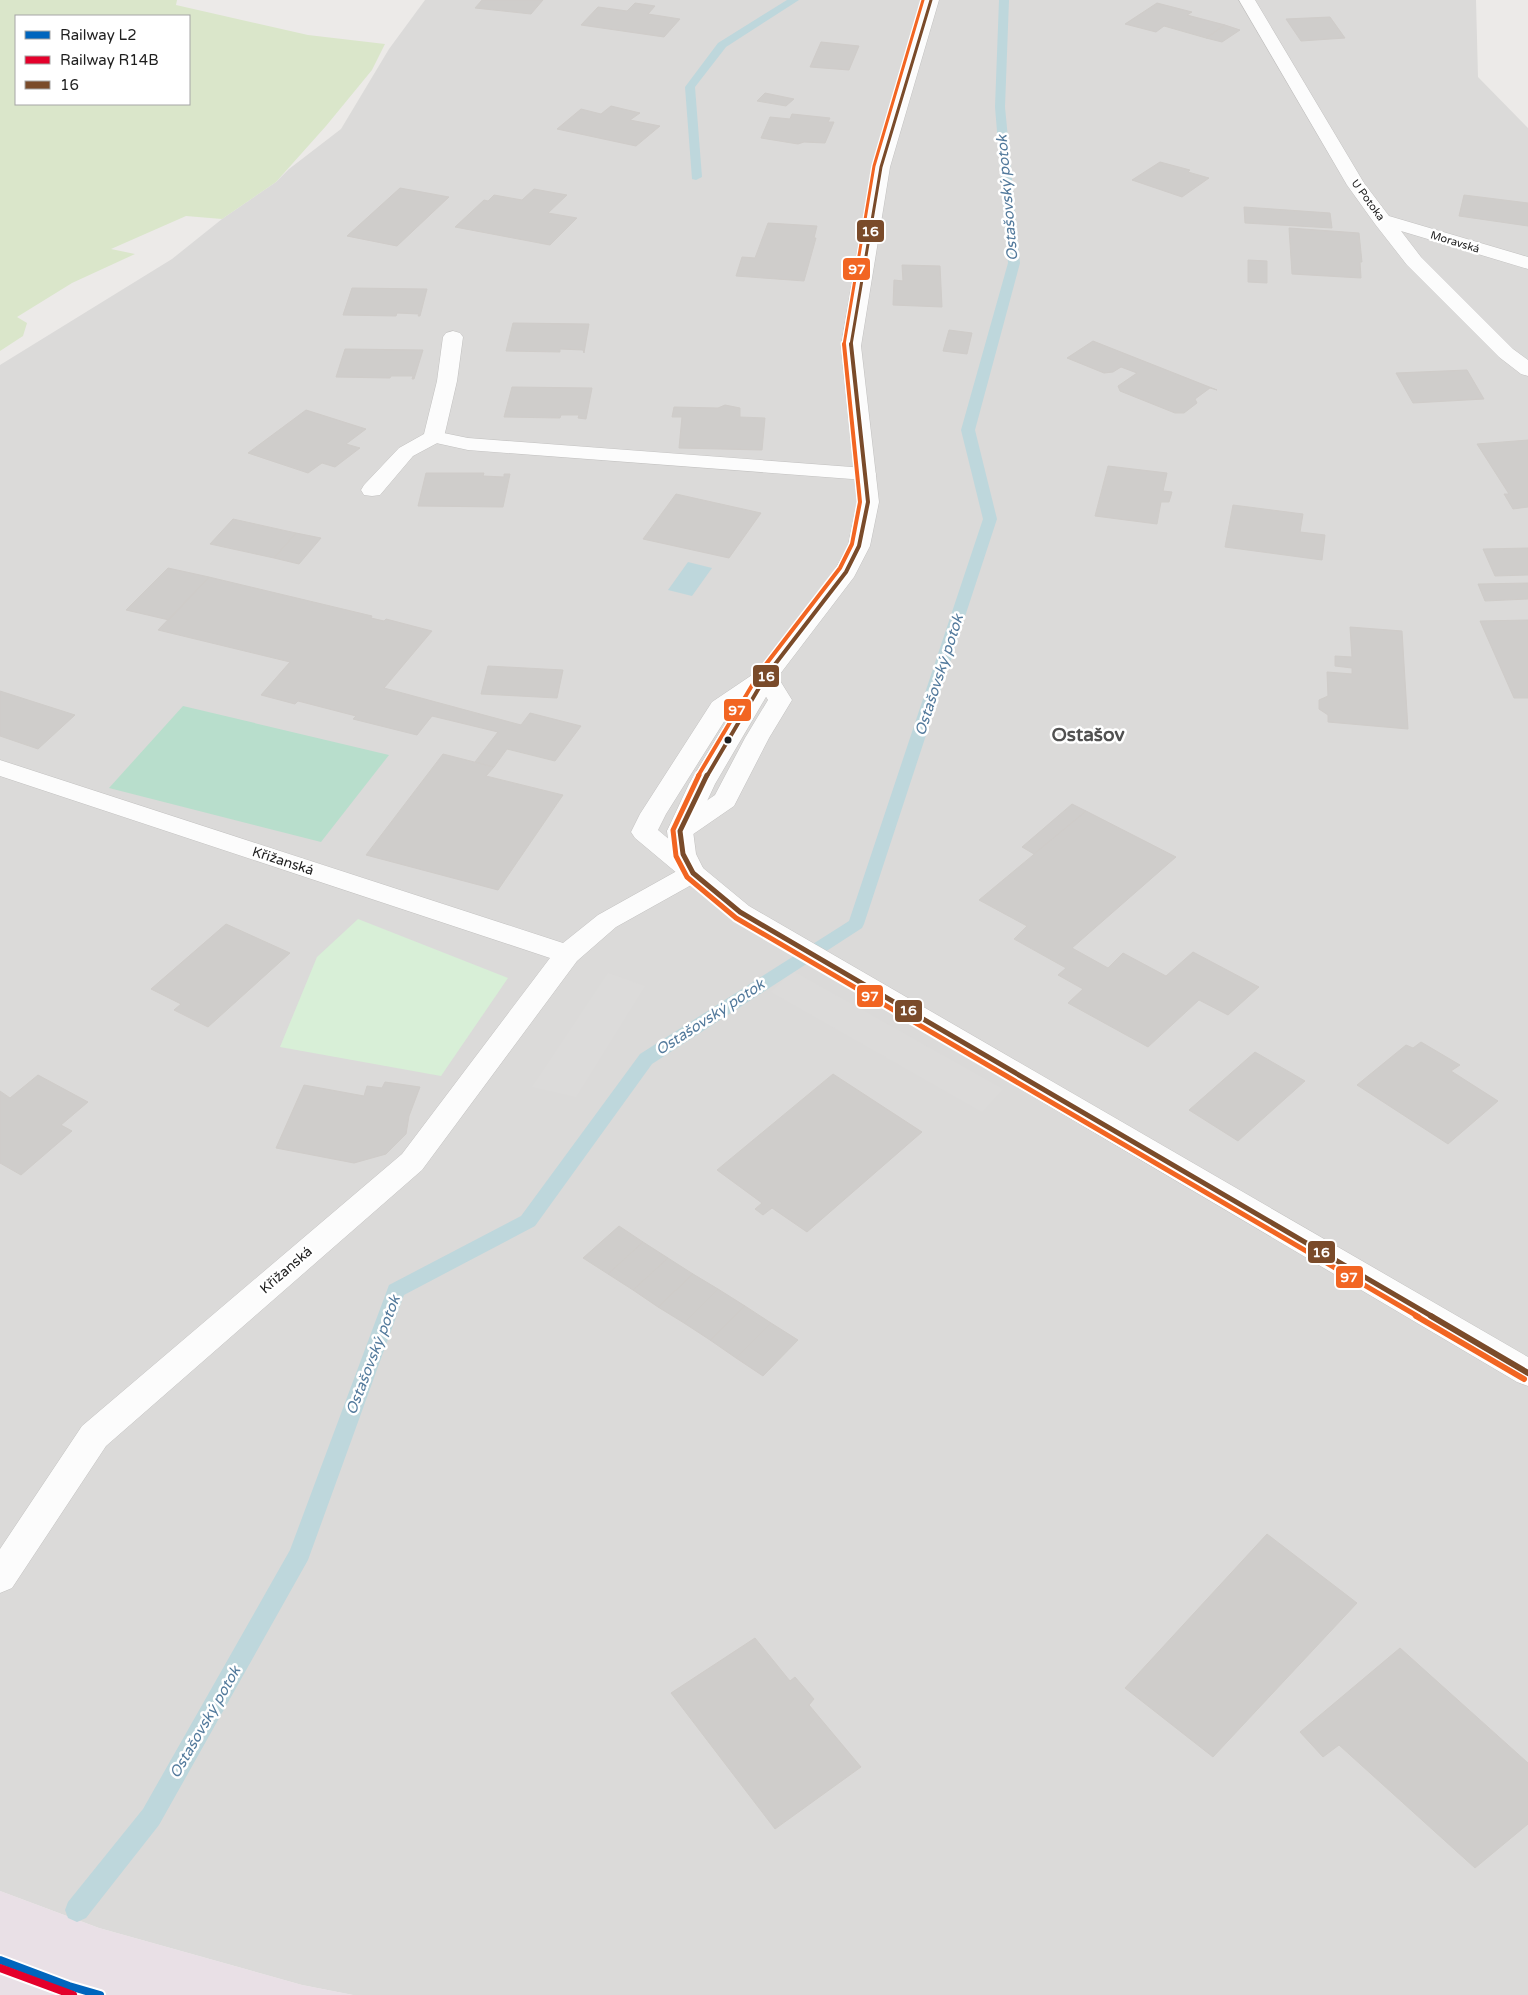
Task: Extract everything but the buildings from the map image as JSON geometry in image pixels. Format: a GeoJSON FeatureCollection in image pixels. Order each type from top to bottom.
{"type":"FeatureCollection","features":[{"type":"Feature","properties":{"kind":"street"},"geometry":{"type":"LineString","coordinates":[[931,0],[881,166],[851,346],[868,502],[859,546],[846,572],[766,676],[721,707],[653,814],[644,832],[740,912],[796,944],[832,968],[1528,1373]]}},
{"type":"Feature","properties":{"kind":"street","name":"U Potoka"},"geometry":{"type":"LineString","coordinates":[[1247,0],[1356,185],[1382,220],[1414,261],[1506,353],[1528,370]]}},
{"type":"Feature","properties":{"kind":"street","name":"Moravská"},"geometry":{"type":"LineString","coordinates":[[1382,220],[1528,263]]}},
{"type":"Feature","properties":{"kind":"street"},"geometry":{"type":"LineString","coordinates":[[434,437],[447,381],[453,337]]}},
{"type":"Feature","properties":{"kind":"street"},"geometry":{"type":"LineString","coordinates":[[372,490],[406,452],[434,437],[468,444],[865,474]]}},
{"type":"Feature","properties":{"kind":"street"},"geometry":{"type":"LineString","coordinates":[[693,873],[683,854],[680,831],[726,800],[757,738],[780,700],[766,676]]}},
{"type":"Feature","properties":{"kind":"street","name":"Křižanská"},"geometry":{"type":"LineString","coordinates":[[0,768],[567,954]]}},
{"type":"Feature","properties":{"kind":"street","name":"Křižanská"},"geometry":{"type":"LineString","coordinates":[[0,1578],[94,1436],[412,1162],[567,954],[607,921],[693,873]]}},
{"type":"Feature","properties":{"kind":"shaded area"},"geometry":{"type":"Polygon","coordinates":[[[425,0],[1476,0],[1478,77],[1528,128],[1528,1995],[353,1995],[302,1985],[99,1928],[0,1891],[0,365],[172,259],[222,219],[276,182],[289,169],[341,129],[389,49],[425,0]]]}},
{"type":"Feature","properties":{"kind":"shaded area"},"geometry":{"type":"Polygon","coordinates":[[[793,971],[1003,1089],[982,1112],[771,992],[793,971]]]}},
{"type":"Feature","properties":{"kind":"shaded area"},"geometry":{"type":"Polygon","coordinates":[[[608,973],[645,986],[576,1097],[532,1087],[608,973]]]}},
{"type":"Feature","properties":{"kind":"shaded area"},"geometry":{"type":"Polygon","coordinates":[[[0,1891],[99,1928],[302,1985],[353,1995],[0,1995],[0,1891]]]}},
{"type":"Feature","properties":{"kind":"green space"},"geometry":{"type":"Polygon","coordinates":[[[0,0],[177,0],[176,5],[308,35],[385,44],[372,70],[326,126],[276,182],[222,219],[186,216],[111,249],[135,254],[72,283],[17,317],[27,323],[23,336],[0,351],[0,0]]]}},
{"type":"Feature","properties":{"kind":"green space"},"geometry":{"type":"Polygon","coordinates":[[[183,706],[389,755],[321,842],[109,788],[183,706]]]}},
{"type":"Feature","properties":{"kind":"green space"},"geometry":{"type":"Polygon","coordinates":[[[358,919],[508,978],[441,1076],[280,1047],[317,957],[358,919]]]}},
{"type":"Feature","properties":{"kind":"water"},"geometry":{"type":"Polygon","coordinates":[[[688,562],[712,568],[692,596],[668,590],[688,562]]]}},
{"type":"Feature","properties":{"kind":"waterway"},"geometry":{"type":"LineString","coordinates":[[696,177],[690,87],[722,45],[794,0]]}},
{"type":"Feature","properties":{"kind":"waterway","name":"Ostašovský potok"},"geometry":{"type":"LineString","coordinates":[[77,1910],[151,1817],[300,1553],[396,1290],[528,1221],[646,1059],[856,924],[990,519],[968,430],[1014,263],[1000,107],[1004,0]]}},
{"type":"Feature","properties":{"kind":"rail line","name":"L2"},"geometry":{"type":"LineString","coordinates":[[0,1960],[69,1986],[100,1995]]}},
{"type":"Feature","properties":{"kind":"rail line","name":"R14B"},"geometry":{"type":"LineString","coordinates":[[0,1968],[73,1995]]}},
{"type":"Feature","properties":{"kind":"transit line","name":"97"},"geometry":{"type":"LineString","coordinates":[[923,0],[874,166],[844,345],[860,502],[852,544],[840,568],[760,672],[696,780],[673,830],[676,856],[687,877],[736,918],[1524,1379]]}},
{"type":"Feature","properties":{"kind":"transit line","name":"16"},"geometry":{"type":"LineString","coordinates":[[931,0],[881,167],[851,346],[868,502],[859,546],[846,572],[766,676],[702,784],[680,831],[683,854],[693,873],[740,912],[1528,1373]]}},
{"type":"Feature","properties":{"kind":"district","name":"Ostašov"},"geometry":{"type":"Point","coordinates":[1088,735]}}]}
